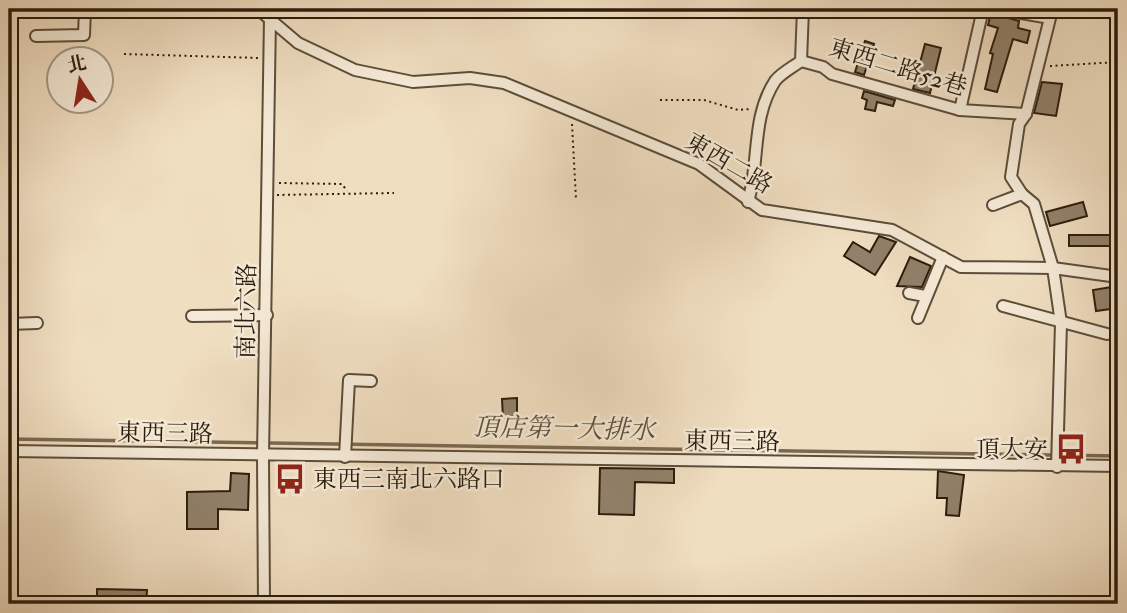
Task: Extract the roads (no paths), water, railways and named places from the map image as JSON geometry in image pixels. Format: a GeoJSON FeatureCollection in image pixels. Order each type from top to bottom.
{"type":"FeatureCollection","features":[{"type":"Feature","properties":{"kind":"street"},"geometry":{"type":"LineString","coordinates":[[36,36],[84,35],[85,9]]}},
{"type":"Feature","properties":{"kind":"street","name":"東西二路"},"geometry":{"type":"LineString","coordinates":[[258,9],[298,43],[355,70],[413,82],[470,78],[503,83],[699,164],[762,210],[892,230],[961,267],[1053,268],[1118,277]]}},
{"type":"Feature","properties":{"kind":"street","name":"東西二路52巷"},"geometry":{"type":"LineString","coordinates":[[801,61],[803,9]]}},
{"type":"Feature","properties":{"kind":"street"},"geometry":{"type":"LineString","coordinates":[[960,110],[983,9]]}},
{"type":"Feature","properties":{"kind":"street"},"geometry":{"type":"LineString","coordinates":[[997,9],[1050,18],[1026,114],[1019,124],[1011,177],[1022,194],[1034,204],[1053,268],[1061,323],[1057,467]]}},
{"type":"Feature","properties":{"kind":"street","name":"南北六路"},"geometry":{"type":"LineString","coordinates":[[264,604],[262,456],[267,315],[270,18]]}},
{"type":"Feature","properties":{"kind":"street","name":"東西二路52巷"},"geometry":{"type":"LineString","coordinates":[[748,202],[754,183],[757,124],[763,108],[776,79],[801,61]]}},
{"type":"Feature","properties":{"kind":"street","name":"東西二路52巷"},"geometry":{"type":"LineString","coordinates":[[801,61],[823,67],[832,75],[960,110],[1026,114]]}},
{"type":"Feature","properties":{"kind":"street"},"geometry":{"type":"LineString","coordinates":[[993,205],[1022,194]]}},
{"type":"Feature","properties":{"kind":"street"},"geometry":{"type":"LineString","coordinates":[[918,318],[943,257]]}},
{"type":"Feature","properties":{"kind":"street"},"geometry":{"type":"LineString","coordinates":[[909,293],[925,296]]}},
{"type":"Feature","properties":{"kind":"street"},"geometry":{"type":"LineString","coordinates":[[1003,306],[1107,334]]}},
{"type":"Feature","properties":{"kind":"street"},"geometry":{"type":"LineString","coordinates":[[192,316],[267,315]]}},
{"type":"Feature","properties":{"kind":"street"},"geometry":{"type":"LineString","coordinates":[[9,324],[37,323]]}},
{"type":"Feature","properties":{"kind":"street"},"geometry":{"type":"LineString","coordinates":[[345,457],[349,380],[371,381]]}},
{"type":"Feature","properties":{"kind":"street","name":"東西三路"},"geometry":{"type":"LineString","coordinates":[[9,451],[1118,467]]}},
{"type":"Feature","properties":{"kind":"waterway"},"geometry":{"type":"LineString","coordinates":[[268,9],[273,13]]}},
{"type":"Feature","properties":{"kind":"waterway","name":"頂店第一大排水"},"geometry":{"type":"LineString","coordinates":[[9,439],[1118,456]]}},
{"type":"Feature","properties":{"kind":"place","name":"頂大安"},"geometry":{"type":"Point","coordinates":[1071,449]}},
{"type":"Feature","properties":{"kind":"place","name":"東西三南北六路口"},"geometry":{"type":"Point","coordinates":[290,479]}}]}
